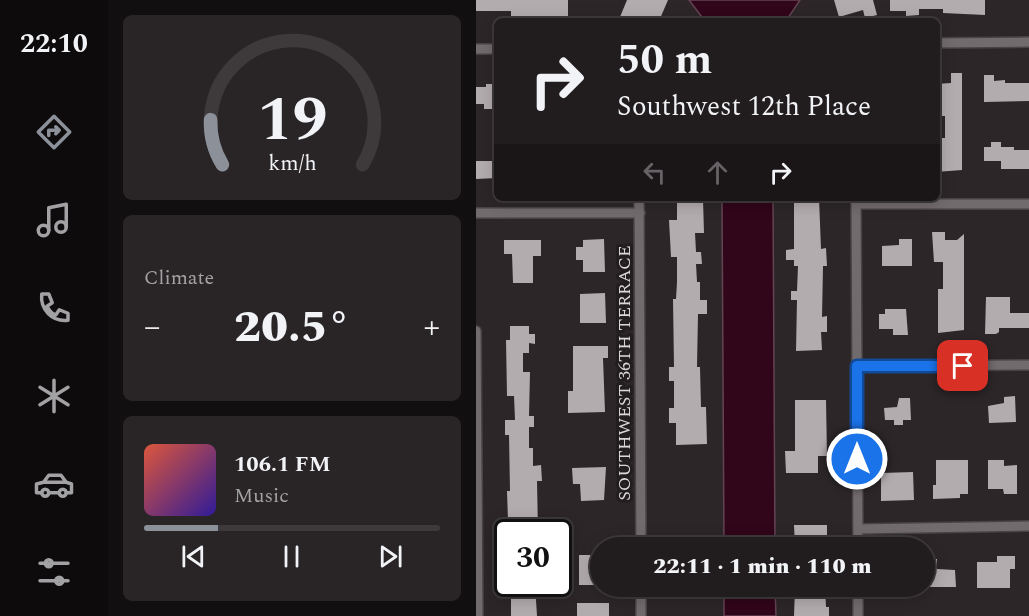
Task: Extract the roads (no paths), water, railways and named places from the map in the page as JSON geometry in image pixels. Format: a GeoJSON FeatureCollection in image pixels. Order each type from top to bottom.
{"type":"FeatureCollection","features":[{"type":"Feature","properties":{"kind":"street"},"geometry":{"type":"LineString","coordinates":[[940,43],[1030,42]]}},
{"type":"Feature","properties":{"kind":"street"},"geometry":{"type":"LineString","coordinates":[[476,50],[494,49]]}},
{"type":"Feature","properties":{"kind":"street","name":"SOUTHWEST 36TH TERRACE"},"geometry":{"type":"LineString","coordinates":[[639,201],[641,537]]}},
{"type":"Feature","properties":{"kind":"street"},"geometry":{"type":"LineString","coordinates":[[858,537],[856,201],[1030,204]]}},
{"type":"Feature","properties":{"kind":"street"},"geometry":{"type":"LineString","coordinates":[[476,213],[640,213]]}},
{"type":"Feature","properties":{"kind":"street"},"geometry":{"type":"LineString","coordinates":[[476,331],[478,616]]}},
{"type":"Feature","properties":{"kind":"street"},"geometry":{"type":"LineString","coordinates":[[857,366],[1030,365]]}},
{"type":"Feature","properties":{"kind":"street"},"geometry":{"type":"LineString","coordinates":[[858,528],[1030,526]]}},
{"type":"Feature","properties":{"kind":"street"},"geometry":{"type":"LineString","coordinates":[[641,597],[641,616]]}},
{"type":"Feature","properties":{"kind":"street"},"geometry":{"type":"LineString","coordinates":[[858,597],[858,616]]}}]}
